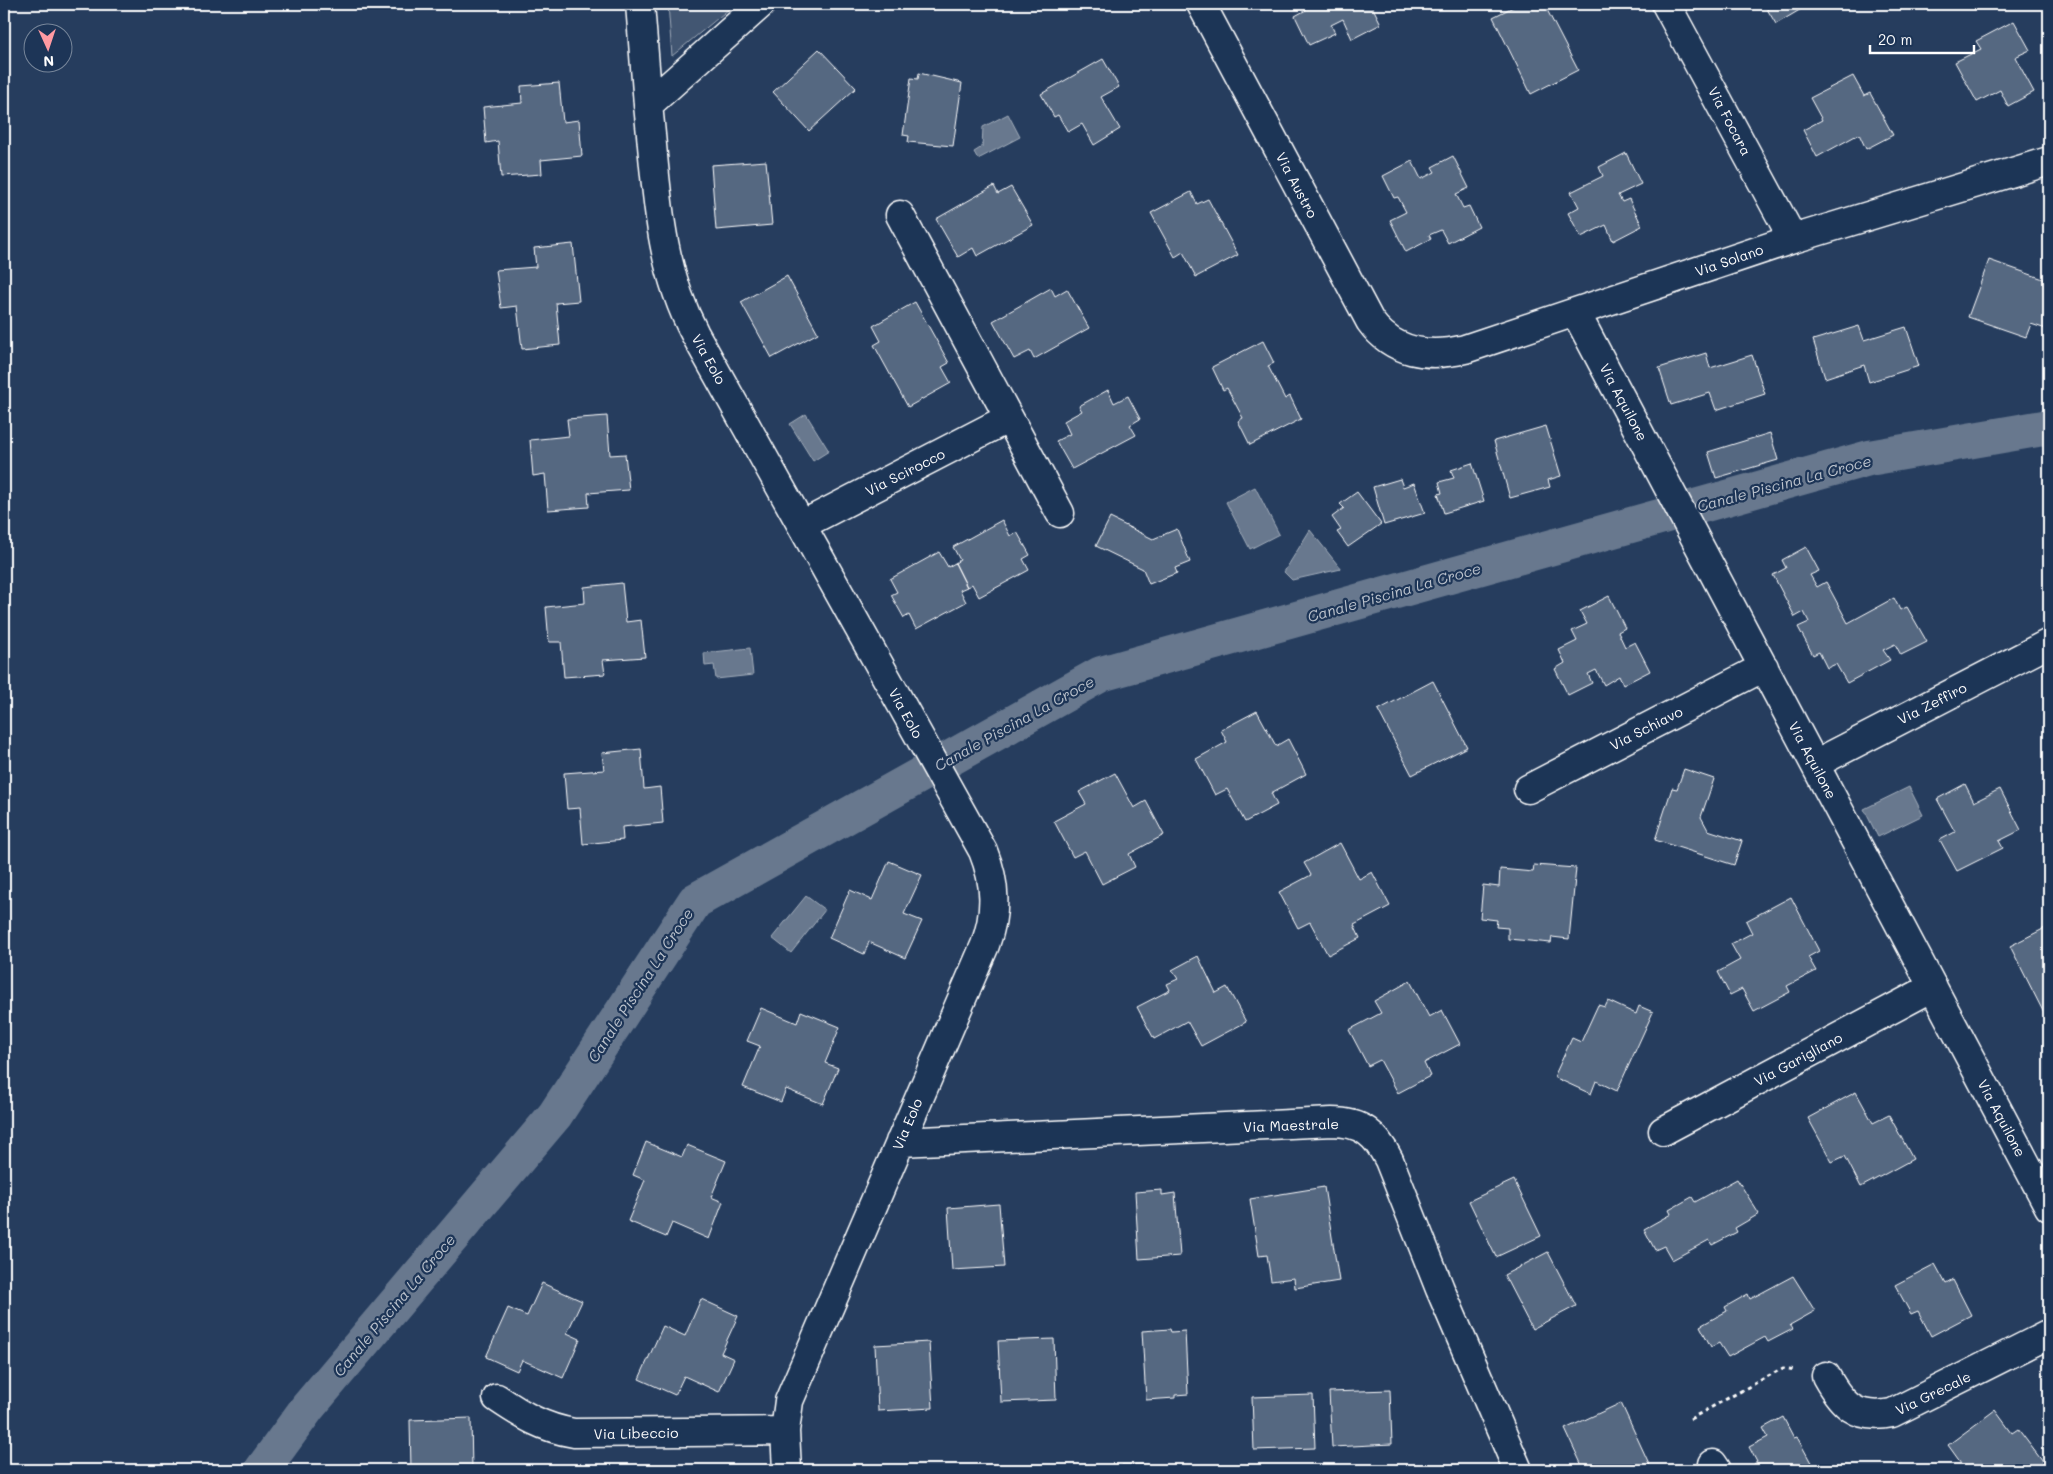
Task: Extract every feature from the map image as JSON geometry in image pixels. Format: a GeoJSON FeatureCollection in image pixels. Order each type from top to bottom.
{"type":"FeatureCollection","features":[{"type":"Feature","properties":{"kind":"street","name":"Via Eolo"},"geometry":{"type":"LineString","coordinates":[[640,4],[648,105],[663,242],[673,285],[695,334],[950,792],[988,864],[994,889],[993,914],[985,945],[789,1401],[785,1431],[787,1470]]}},
{"type":"Feature","properties":{"kind":"street"},"geometry":{"type":"LineString","coordinates":[[648,105],[761,4]]}},
{"type":"Feature","properties":{"kind":"street","name":"Via Austro"},"geometry":{"type":"LineString","coordinates":[[1201,4],[1370,320],[1386,339],[1410,350]]}},
{"type":"Feature","properties":{"kind":"street","name":"Via Focara"},"geometry":{"type":"LineString","coordinates":[[1666,4],[1793,239]]}},
{"type":"Feature","properties":{"kind":"street","name":"Via Solano"},"geometry":{"type":"LineString","coordinates":[[1410,350],[1436,354],[1465,349],[1793,239],[2049,160]]}},
{"type":"Feature","properties":{"kind":"street"},"geometry":{"type":"LineString","coordinates":[[900,216],[1060,513]]}},
{"type":"Feature","properties":{"kind":"street","name":"Via Aquilone"},"geometry":{"type":"LineString","coordinates":[[1576,312],[2049,1207]]}},
{"type":"Feature","properties":{"kind":"street","name":"Via Scirocco"},"geometry":{"type":"LineString","coordinates":[[802,525],[1009,418]]}},
{"type":"Feature","properties":{"kind":"street","name":"Via Zeffiro"},"geometry":{"type":"LineString","coordinates":[[1814,764],[2049,643]]}},
{"type":"Feature","properties":{"kind":"street","name":"Via Schiavo"},"geometry":{"type":"LineString","coordinates":[[1528,790],[1764,667]]}},
{"type":"Feature","properties":{"kind":"street","name":"Via Garigliano"},"geometry":{"type":"LineString","coordinates":[[1662,1131],[1933,987]]}},
{"type":"Feature","properties":{"kind":"street","name":"Via Maestrale"},"geometry":{"type":"LineString","coordinates":[[900,1142],[1332,1122],[1352,1123],[1378,1142],[1389,1160],[1440,1289],[1518,1470]]}},
{"type":"Feature","properties":{"kind":"street","name":"Via Grecale"},"geometry":{"type":"LineString","coordinates":[[1815,1374],[1843,1403],[1853,1410],[1873,1415],[1892,1413],[2049,1334]]}},
{"type":"Feature","properties":{"kind":"street","name":"Via Libeccio"},"geometry":{"type":"LineString","coordinates":[[497,1398],[537,1423],[574,1433],[785,1431]]}},
{"type":"Feature","properties":{"kind":"path"},"geometry":{"type":"LineString","coordinates":[[1690,1419],[1783,1368],[1815,1374]]}},
{"type":"Feature","properties":{"kind":"shaded area"},"geometry":{"type":"Polygon","coordinates":[[[668,4],[735,4],[672,56],[668,4]]]}},
{"type":"Feature","properties":{"kind":"shaded area"},"geometry":{"type":"Polygon","coordinates":[[[1008,114],[1020,137],[978,159],[974,152],[982,147],[983,127],[1008,114]]]}},
{"type":"Feature","properties":{"kind":"shaded area"},"geometry":{"type":"Polygon","coordinates":[[[806,414],[829,451],[813,461],[790,424],[806,414]]]}},
{"type":"Feature","properties":{"kind":"shaded area"},"geometry":{"type":"Polygon","coordinates":[[[1255,487],[1279,534],[1250,549],[1226,502],[1255,487]]]}},
{"type":"Feature","properties":{"kind":"shaded area"},"geometry":{"type":"Polygon","coordinates":[[[1310,530],[1341,569],[1292,580],[1284,572],[1310,530]]]}},
{"type":"Feature","properties":{"kind":"shaded area"},"geometry":{"type":"Polygon","coordinates":[[[750,648],[753,675],[716,679],[714,665],[705,666],[704,653],[750,648]]]}},
{"type":"Feature","properties":{"kind":"shaded area"},"geometry":{"type":"Polygon","coordinates":[[[1909,787],[1923,815],[1878,837],[1864,809],[1909,787]]]}},
{"type":"Feature","properties":{"kind":"shaded area"},"geometry":{"type":"Polygon","coordinates":[[[806,896],[825,910],[791,953],[772,938],[806,896]]]}},
{"type":"Feature","properties":{"kind":"building"},"geometry":{"type":"Polygon","coordinates":[[[1303,4],[1371,4],[1381,24],[1352,39],[1343,19],[1331,25],[1335,33],[1309,45],[1295,16],[1306,10],[1303,4]]]}},
{"type":"Feature","properties":{"kind":"building"},"geometry":{"type":"Polygon","coordinates":[[[1519,4],[1544,4],[1578,70],[1531,94],[1493,17],[1519,4]]]}},
{"type":"Feature","properties":{"kind":"building"},"geometry":{"type":"Polygon","coordinates":[[[1764,4],[1801,4],[1803,8],[1776,24],[1764,4]]]}},
{"type":"Feature","properties":{"kind":"building"},"geometry":{"type":"Polygon","coordinates":[[[2014,21],[2030,50],[2015,57],[2034,92],[2008,106],[2000,90],[1977,102],[1955,62],[1981,49],[1976,41],[2014,21]]]}},
{"type":"Feature","properties":{"kind":"building"},"geometry":{"type":"Polygon","coordinates":[[[819,49],[856,88],[809,131],[773,92],[819,49]]]}},
{"type":"Feature","properties":{"kind":"building"},"geometry":{"type":"Polygon","coordinates":[[[1103,59],[1119,87],[1101,97],[1120,129],[1094,145],[1082,124],[1068,132],[1058,115],[1054,117],[1041,94],[1103,59]]]}},
{"type":"Feature","properties":{"kind":"building"},"geometry":{"type":"Polygon","coordinates":[[[919,73],[962,83],[953,146],[908,142],[909,136],[903,135],[911,78],[918,79],[919,73]]]}},
{"type":"Feature","properties":{"kind":"building"},"geometry":{"type":"Polygon","coordinates":[[[1853,76],[1864,96],[1870,93],[1893,135],[1866,149],[1859,134],[1817,157],[1803,130],[1822,120],[1810,98],[1853,76]]]}},
{"type":"Feature","properties":{"kind":"building"},"geometry":{"type":"Polygon","coordinates":[[[559,83],[563,122],[579,120],[582,156],[541,160],[542,174],[501,177],[498,141],[486,143],[483,107],[522,103],[521,86],[559,83]]]}},
{"type":"Feature","properties":{"kind":"building"},"geometry":{"type":"Polygon","coordinates":[[[1626,153],[1641,184],[1618,195],[1622,202],[1629,199],[1642,226],[1613,241],[1606,225],[1581,237],[1568,213],[1579,207],[1571,192],[1603,176],[1599,167],[1626,153]]]}},
{"type":"Feature","properties":{"kind":"building"},"geometry":{"type":"Polygon","coordinates":[[[1453,156],[1469,188],[1456,194],[1463,208],[1469,206],[1479,227],[1448,243],[1441,230],[1429,235],[1431,239],[1406,252],[1390,220],[1406,212],[1398,197],[1394,198],[1383,176],[1412,161],[1421,179],[1435,172],[1432,167],[1453,156]]]}},
{"type":"Feature","properties":{"kind":"building"},"geometry":{"type":"Polygon","coordinates":[[[766,161],[772,225],[716,230],[711,165],[766,161]]]}},
{"type":"Feature","properties":{"kind":"building"},"geometry":{"type":"Polygon","coordinates":[[[994,186],[998,194],[1011,187],[1033,225],[977,256],[973,248],[958,257],[936,219],[994,186]]]}},
{"type":"Feature","properties":{"kind":"building"},"geometry":{"type":"Polygon","coordinates":[[[1191,192],[1197,204],[1208,199],[1238,255],[1196,277],[1183,252],[1175,257],[1151,213],[1191,192]]]}},
{"type":"Feature","properties":{"kind":"building"},"geometry":{"type":"Polygon","coordinates":[[[573,244],[579,301],[556,303],[560,345],[522,349],[517,306],[501,308],[496,270],[536,267],[534,248],[573,244]]]}},
{"type":"Feature","properties":{"kind":"building"},"geometry":{"type":"Polygon","coordinates":[[[1989,260],[2049,281],[2049,330],[2031,324],[2026,337],[1968,317],[1989,260]]]}},
{"type":"Feature","properties":{"kind":"building"},"geometry":{"type":"Polygon","coordinates":[[[787,276],[818,333],[772,358],[741,302],[787,276]]]}},
{"type":"Feature","properties":{"kind":"building"},"geometry":{"type":"Polygon","coordinates":[[[1051,288],[1055,296],[1067,289],[1089,328],[1034,359],[1030,351],[1014,359],[993,321],[1051,288]]]}},
{"type":"Feature","properties":{"kind":"building"},"geometry":{"type":"Polygon","coordinates":[[[915,302],[949,363],[942,367],[951,383],[908,407],[874,345],[881,341],[873,326],[915,302]]]}},
{"type":"Feature","properties":{"kind":"building"},"geometry":{"type":"Polygon","coordinates":[[[1859,326],[1864,340],[1906,327],[1919,366],[1869,382],[1864,365],[1825,378],[1813,340],[1859,326]]]}},
{"type":"Feature","properties":{"kind":"building"},"geometry":{"type":"Polygon","coordinates":[[[1263,341],[1274,363],[1268,366],[1285,399],[1290,396],[1301,419],[1250,445],[1238,421],[1243,418],[1227,388],[1223,390],[1212,367],[1263,341]]]}},
{"type":"Feature","properties":{"kind":"building"},"geometry":{"type":"Polygon","coordinates":[[[1706,353],[1710,368],[1752,355],[1765,394],[1716,410],[1710,393],[1671,405],[1659,368],[1706,353]]]}},
{"type":"Feature","properties":{"kind":"building"},"geometry":{"type":"Polygon","coordinates":[[[1108,390],[1114,403],[1128,396],[1140,419],[1130,425],[1136,435],[1072,469],[1056,441],[1070,434],[1064,421],[1082,411],[1079,406],[1108,390]]]}},
{"type":"Feature","properties":{"kind":"building"},"geometry":{"type":"Polygon","coordinates":[[[607,416],[610,455],[625,454],[629,490],[588,493],[589,507],[548,510],[545,474],[533,476],[530,440],[569,436],[567,419],[607,416]]]}},
{"type":"Feature","properties":{"kind":"building"},"geometry":{"type":"Polygon","coordinates":[[[1546,426],[1561,476],[1548,480],[1550,487],[1510,498],[1494,441],[1546,426]]]}},
{"type":"Feature","properties":{"kind":"building"},"geometry":{"type":"Polygon","coordinates":[[[1770,433],[1778,460],[1716,478],[1708,452],[1770,433]]]}},
{"type":"Feature","properties":{"kind":"building"},"geometry":{"type":"Polygon","coordinates":[[[1472,463],[1484,501],[1444,513],[1438,494],[1442,493],[1439,482],[1454,478],[1451,470],[1472,463]]]}},
{"type":"Feature","properties":{"kind":"building"},"geometry":{"type":"Polygon","coordinates":[[[1400,479],[1403,487],[1414,483],[1425,513],[1384,525],[1373,487],[1400,479]]]}},
{"type":"Feature","properties":{"kind":"building"},"geometry":{"type":"Polygon","coordinates":[[[1357,492],[1381,524],[1348,547],[1337,532],[1341,530],[1332,517],[1344,508],[1340,504],[1357,492]]]}},
{"type":"Feature","properties":{"kind":"building"},"geometry":{"type":"Polygon","coordinates":[[[1110,518],[1153,539],[1177,529],[1190,562],[1175,568],[1177,573],[1149,584],[1143,569],[1096,546],[1110,518]]]}},
{"type":"Feature","properties":{"kind":"building"},"geometry":{"type":"Polygon","coordinates":[[[1002,520],[1010,536],[1017,532],[1030,555],[1023,559],[1029,570],[979,597],[972,584],[967,587],[955,563],[960,560],[953,547],[1002,520]]]}},
{"type":"Feature","properties":{"kind":"building"},"geometry":{"type":"Polygon","coordinates":[[[1806,547],[1819,571],[1810,575],[1817,587],[1826,582],[1848,623],[1894,598],[1900,610],[1907,607],[1927,642],[1901,655],[1895,644],[1883,650],[1890,660],[1847,683],[1836,664],[1827,668],[1819,652],[1813,655],[1798,627],[1809,622],[1804,612],[1795,617],[1773,575],[1786,568],[1782,560],[1806,547]]]}},
{"type":"Feature","properties":{"kind":"building"},"geometry":{"type":"Polygon","coordinates":[[[939,552],[948,567],[955,563],[967,587],[960,590],[966,602],[916,629],[909,615],[904,618],[891,595],[897,592],[890,579],[939,552]]]}},
{"type":"Feature","properties":{"kind":"building"},"geometry":{"type":"Polygon","coordinates":[[[622,583],[626,622],[641,620],[645,657],[603,660],[605,674],[564,677],[561,642],[549,642],[546,607],[585,603],[584,587],[622,583]]]}},
{"type":"Feature","properties":{"kind":"building"},"geometry":{"type":"Polygon","coordinates":[[[1609,596],[1625,628],[1618,632],[1625,647],[1635,642],[1650,671],[1623,685],[1619,676],[1604,685],[1596,670],[1588,674],[1592,683],[1568,695],[1555,669],[1565,663],[1559,650],[1577,641],[1572,631],[1587,624],[1580,611],[1609,596]]]}},
{"type":"Feature","properties":{"kind":"building"},"geometry":{"type":"Polygon","coordinates":[[[1433,681],[1467,747],[1412,775],[1378,710],[1433,681]]]}},
{"type":"Feature","properties":{"kind":"building"},"geometry":{"type":"Polygon","coordinates":[[[1257,711],[1276,746],[1288,739],[1306,774],[1271,793],[1277,805],[1245,822],[1227,789],[1215,795],[1196,759],[1227,742],[1221,730],[1257,711]]]}},
{"type":"Feature","properties":{"kind":"building"},"geometry":{"type":"Polygon","coordinates":[[[641,749],[644,789],[660,787],[663,823],[622,827],[623,840],[583,844],[580,808],[567,809],[564,773],[604,770],[602,753],[641,749]]]}},
{"type":"Feature","properties":{"kind":"building"},"geometry":{"type":"Polygon","coordinates":[[[1684,769],[1714,779],[1701,817],[1708,830],[1742,841],[1734,865],[1655,840],[1672,788],[1677,789],[1684,769]]]}},
{"type":"Feature","properties":{"kind":"building"},"geometry":{"type":"Polygon","coordinates":[[[1115,773],[1134,808],[1146,801],[1164,835],[1129,854],[1135,867],[1102,884],[1085,851],[1073,857],[1054,821],[1086,804],[1079,792],[1115,773]]]}},
{"type":"Feature","properties":{"kind":"building"},"geometry":{"type":"Polygon","coordinates":[[[1965,784],[1974,802],[2000,789],[2021,830],[1999,841],[2003,848],[1957,871],[1940,840],[1955,832],[1937,799],[1965,784]]]}},
{"type":"Feature","properties":{"kind":"building"},"geometry":{"type":"Polygon","coordinates":[[[1340,843],[1359,879],[1372,872],[1390,906],[1354,925],[1360,938],[1328,955],[1310,922],[1298,928],[1279,892],[1311,875],[1304,863],[1340,843]]]}},
{"type":"Feature","properties":{"kind":"building"},"geometry":{"type":"Polygon","coordinates":[[[889,861],[922,875],[904,914],[922,921],[905,958],[869,942],[864,954],[829,938],[850,890],[872,900],[889,861]]]}},
{"type":"Feature","properties":{"kind":"building"},"geometry":{"type":"Polygon","coordinates":[[[1534,865],[1576,868],[1569,939],[1552,937],[1551,943],[1508,939],[1508,928],[1496,927],[1497,920],[1480,918],[1483,885],[1499,887],[1500,869],[1533,872],[1534,865]]]}},
{"type":"Feature","properties":{"kind":"building"},"geometry":{"type":"Polygon","coordinates":[[[1791,897],[1819,951],[1808,957],[1816,971],[1787,986],[1790,992],[1754,1011],[1742,989],[1730,995],[1718,972],[1740,960],[1731,944],[1752,933],[1746,921],[1791,897]]]}},
{"type":"Feature","properties":{"kind":"building"},"geometry":{"type":"Polygon","coordinates":[[[2049,926],[2049,1023],[2010,946],[2049,926]]]}},
{"type":"Feature","properties":{"kind":"building"},"geometry":{"type":"Polygon","coordinates":[[[1198,956],[1216,993],[1227,987],[1246,1022],[1201,1046],[1187,1021],[1154,1039],[1137,1007],[1170,990],[1167,984],[1178,979],[1172,970],[1198,956]]]}},
{"type":"Feature","properties":{"kind":"building"},"geometry":{"type":"Polygon","coordinates":[[[1410,981],[1429,1017],[1442,1010],[1460,1044],[1424,1063],[1430,1076],[1398,1093],[1380,1060],[1368,1066],[1349,1030],[1381,1013],[1374,1001],[1410,981]]]}},
{"type":"Feature","properties":{"kind":"building"},"geometry":{"type":"Polygon","coordinates":[[[1608,1001],[1636,1014],[1639,1006],[1653,1012],[1617,1091],[1596,1081],[1591,1094],[1554,1077],[1572,1038],[1581,1042],[1598,1005],[1605,1007],[1608,1001]]]}},
{"type":"Feature","properties":{"kind":"building"},"geometry":{"type":"Polygon","coordinates":[[[761,1008],[797,1023],[801,1011],[840,1027],[825,1063],[838,1068],[823,1104],[786,1089],[781,1102],[743,1087],[760,1046],[747,1041],[761,1008]]]}},
{"type":"Feature","properties":{"kind":"building"},"geometry":{"type":"Polygon","coordinates":[[[1856,1092],[1873,1123],[1889,1115],[1913,1159],[1861,1187],[1845,1156],[1832,1162],[1808,1118],[1856,1092]]]}},
{"type":"Feature","properties":{"kind":"building"},"geometry":{"type":"Polygon","coordinates":[[[646,1142],[682,1157],[687,1145],[726,1161],[711,1197],[723,1202],[709,1239],[672,1223],[666,1237],[628,1221],[645,1180],[633,1175],[646,1142]]]}},
{"type":"Feature","properties":{"kind":"building"},"geometry":{"type":"Polygon","coordinates":[[[1737,1179],[1759,1214],[1735,1228],[1737,1232],[1712,1245],[1709,1240],[1672,1260],[1664,1246],[1655,1250],[1644,1229],[1671,1214],[1669,1210],[1692,1197],[1695,1202],[1737,1179]]]}},
{"type":"Feature","properties":{"kind":"building"},"geometry":{"type":"Polygon","coordinates":[[[1514,1180],[1541,1236],[1496,1257],[1469,1201],[1514,1180]]]}},
{"type":"Feature","properties":{"kind":"building"},"geometry":{"type":"Polygon","coordinates":[[[1324,1187],[1339,1281],[1295,1288],[1294,1278],[1271,1281],[1267,1255],[1259,1256],[1250,1199],[1324,1187]]]}},
{"type":"Feature","properties":{"kind":"building"},"geometry":{"type":"Polygon","coordinates":[[[1162,1190],[1162,1195],[1175,1193],[1180,1256],[1139,1259],[1135,1192],[1162,1190]]]}},
{"type":"Feature","properties":{"kind":"building"},"geometry":{"type":"Polygon","coordinates":[[[999,1204],[1004,1267],[952,1270],[948,1208],[999,1204]]]}},
{"type":"Feature","properties":{"kind":"building"},"geometry":{"type":"Polygon","coordinates":[[[1548,1252],[1576,1306],[1532,1329],[1504,1275],[1548,1252]]]}},
{"type":"Feature","properties":{"kind":"building"},"geometry":{"type":"Polygon","coordinates":[[[1935,1264],[1946,1284],[1953,1280],[1971,1315],[1931,1336],[1918,1311],[1911,1314],[1895,1285],[1935,1264]]]}},
{"type":"Feature","properties":{"kind":"building"},"geometry":{"type":"Polygon","coordinates":[[[1793,1276],[1815,1311],[1790,1325],[1793,1329],[1768,1342],[1765,1337],[1728,1357],[1719,1343],[1711,1347],[1700,1326],[1727,1311],[1725,1307],[1748,1294],[1750,1299],[1793,1276]]]}},
{"type":"Feature","properties":{"kind":"building"},"geometry":{"type":"Polygon","coordinates":[[[542,1283],[582,1301],[567,1333],[580,1339],[563,1378],[522,1360],[517,1371],[486,1357],[508,1308],[527,1316],[542,1283]]]}},
{"type":"Feature","properties":{"kind":"building"},"geometry":{"type":"Polygon","coordinates":[[[701,1299],[738,1316],[721,1353],[734,1359],[719,1392],[684,1376],[675,1395],[639,1379],[663,1326],[685,1336],[701,1299]]]}},
{"type":"Feature","properties":{"kind":"building"},"geometry":{"type":"Polygon","coordinates":[[[1170,1329],[1171,1332],[1185,1331],[1188,1394],[1175,1395],[1175,1398],[1146,1400],[1142,1331],[1170,1329]]]}},
{"type":"Feature","properties":{"kind":"building"},"geometry":{"type":"Polygon","coordinates":[[[1054,1339],[1056,1400],[1001,1402],[998,1341],[1054,1339]]]}},
{"type":"Feature","properties":{"kind":"building"},"geometry":{"type":"Polygon","coordinates":[[[929,1342],[933,1408],[878,1411],[875,1345],[929,1342]]]}},
{"type":"Feature","properties":{"kind":"building"},"geometry":{"type":"Polygon","coordinates":[[[1390,1390],[1392,1444],[1332,1447],[1329,1392],[1390,1390]]]}},
{"type":"Feature","properties":{"kind":"building"},"geometry":{"type":"Polygon","coordinates":[[[1313,1395],[1315,1448],[1254,1450],[1252,1397],[1313,1395]]]}},
{"type":"Feature","properties":{"kind":"building"},"geometry":{"type":"Polygon","coordinates":[[[1621,1403],[1652,1470],[1584,1470],[1565,1429],[1621,1403]]]}},
{"type":"Feature","properties":{"kind":"building"},"geometry":{"type":"Polygon","coordinates":[[[1995,1410],[2012,1433],[2018,1429],[2049,1470],[1966,1470],[1948,1445],[1995,1410]]]}},
{"type":"Feature","properties":{"kind":"building"},"geometry":{"type":"Polygon","coordinates":[[[1783,1417],[1794,1438],[1797,1437],[1815,1470],[1757,1470],[1754,1464],[1757,1462],[1749,1447],[1768,1437],[1763,1428],[1783,1417]]]}},
{"type":"Feature","properties":{"kind":"building"},"geometry":{"type":"Polygon","coordinates":[[[471,1418],[472,1470],[411,1470],[410,1420],[471,1418]]]}},
{"type":"Feature","properties":{"kind":"building"},"geometry":{"type":"Polygon","coordinates":[[[1122,1465],[1157,1465],[1157,1470],[1122,1470],[1122,1465]]]}},
{"type":"Feature","properties":{"kind":"waterway","name":"Canale Piscina La Croce"},"geometry":{"type":"LineString","coordinates":[[262,1470],[308,1407],[555,1115],[695,901],[1101,674],[1869,458],[2049,427]]}}]}
